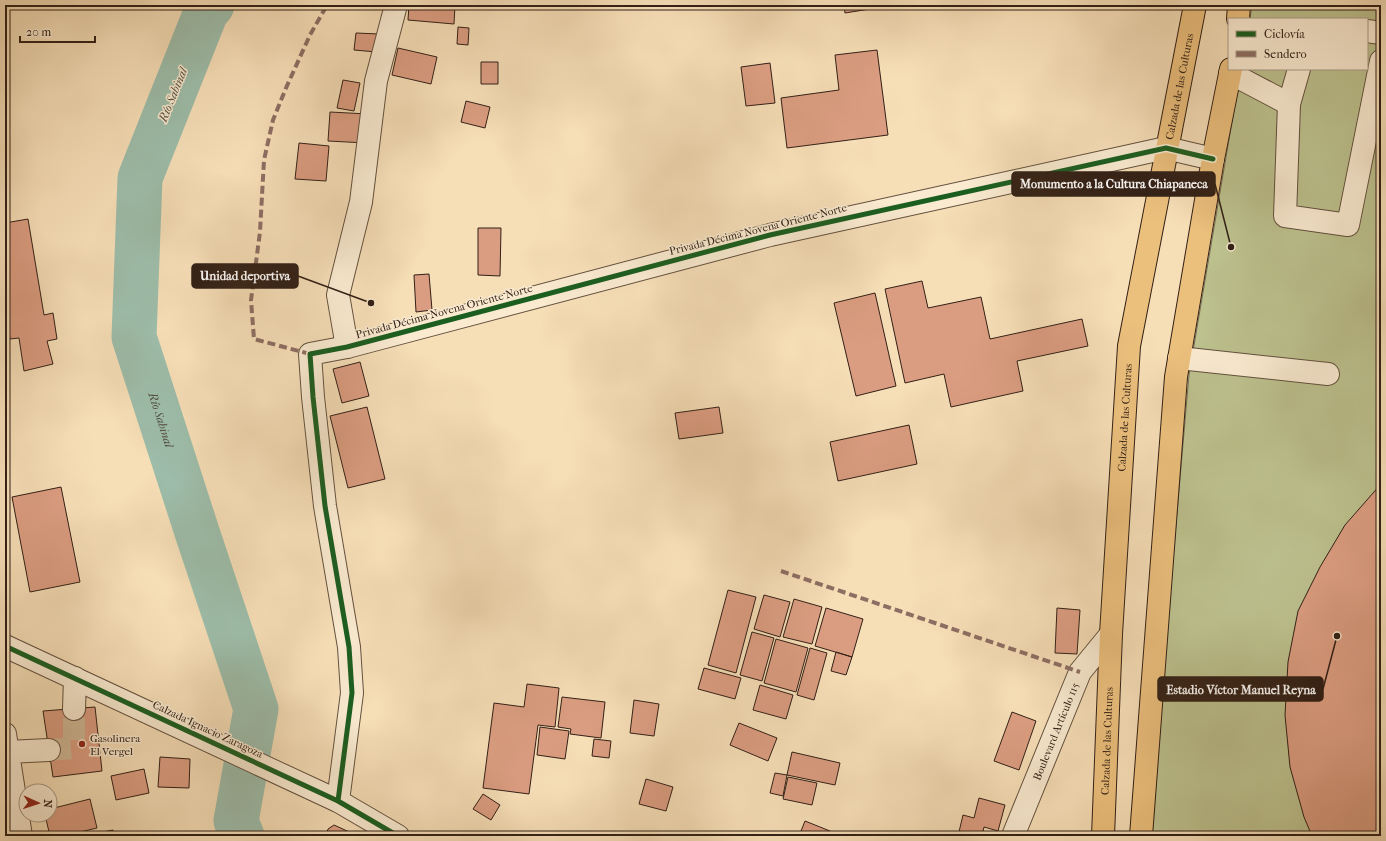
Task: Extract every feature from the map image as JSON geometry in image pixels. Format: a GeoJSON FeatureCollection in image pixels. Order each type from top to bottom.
{"type":"FeatureCollection","features":[{"type":"Feature","properties":{"kind":"main road","name":"Calzada de las Culturas"},"geometry":{"type":"LineString","coordinates":[[1103,836],[1111,634],[1129,346],[1166,148],[1178,101],[1195,5]]}},
{"type":"Feature","properties":{"kind":"main road"},"geometry":{"type":"LineString","coordinates":[[1238,18],[1239,5]]}},
{"type":"Feature","properties":{"kind":"main road"},"geometry":{"type":"LineString","coordinates":[[1141,836],[1176,377],[1213,158],[1230,71]]}},
{"type":"Feature","properties":{"kind":"street"},"geometry":{"type":"LineString","coordinates":[[347,347],[338,295],[361,202],[376,81],[396,5]]}},
{"type":"Feature","properties":{"kind":"street"},"geometry":{"type":"LineString","coordinates":[[1368,30],[1381,33]]}},
{"type":"Feature","properties":{"kind":"street"},"geometry":{"type":"LineString","coordinates":[[1299,70],[1289,104],[1285,216],[1348,225],[1381,61]]}},
{"type":"Feature","properties":{"kind":"street"},"geometry":{"type":"LineString","coordinates":[[1230,71],[1289,104]]}},
{"type":"Feature","properties":{"kind":"street","name":"Privada Décima Novena Oriente Norte"},"geometry":{"type":"LineString","coordinates":[[338,802],[352,693],[349,647],[324,499],[310,354],[347,347],[770,235],[1166,148],[1213,158]]}},
{"type":"Feature","properties":{"kind":"street"},"geometry":{"type":"LineString","coordinates":[[1179,358],[1328,374]]}},
{"type":"Feature","properties":{"kind":"street","name":"Boulevard Artículo 115"},"geometry":{"type":"LineString","coordinates":[[1013,836],[1080,672],[1111,634]]}},
{"type":"Feature","properties":{"kind":"street","name":"Calzada Ignacio Zaragoza"},"geometry":{"type":"LineString","coordinates":[[5,646],[201,736],[308,789],[338,802],[398,836]]}},
{"type":"Feature","properties":{"kind":"street"},"geometry":{"type":"LineString","coordinates":[[74,709],[75,678]]}},
{"type":"Feature","properties":{"kind":"street"},"geometry":{"type":"LineString","coordinates":[[21,836],[6,743],[49,750]]}},
{"type":"Feature","properties":{"kind":"green space"},"geometry":{"type":"Polygon","coordinates":[[[1252,5],[1381,5],[1381,836],[1149,836],[1189,375],[1241,70],[1368,70],[1368,18],[1250,18],[1252,5]]]}},
{"type":"Feature","properties":{"kind":"building"},"geometry":{"type":"Polygon","coordinates":[[[409,5],[455,5],[454,24],[408,20],[409,5]]]}},
{"type":"Feature","properties":{"kind":"building"},"geometry":{"type":"Polygon","coordinates":[[[844,5],[895,5],[845,13],[844,5]]]}},
{"type":"Feature","properties":{"kind":"building"},"geometry":{"type":"Polygon","coordinates":[[[458,27],[469,28],[468,45],[457,44],[458,27]]]}},
{"type":"Feature","properties":{"kind":"building"},"geometry":{"type":"Polygon","coordinates":[[[356,33],[379,34],[377,52],[354,50],[356,33]]]}},
{"type":"Feature","properties":{"kind":"building"},"geometry":{"type":"Polygon","coordinates":[[[398,48],[437,57],[431,84],[392,75],[398,48]]]}},
{"type":"Feature","properties":{"kind":"building"},"geometry":{"type":"Polygon","coordinates":[[[877,50],[888,135],[787,148],[781,98],[839,90],[835,55],[877,50]]]}},
{"type":"Feature","properties":{"kind":"building"},"geometry":{"type":"Polygon","coordinates":[[[481,62],[498,62],[498,84],[481,84],[481,62]]]}},
{"type":"Feature","properties":{"kind":"building"},"geometry":{"type":"Polygon","coordinates":[[[770,63],[775,103],[746,106],[741,67],[770,63]]]}},
{"type":"Feature","properties":{"kind":"building"},"geometry":{"type":"Polygon","coordinates":[[[343,80],[360,83],[354,111],[337,108],[343,80]]]}},
{"type":"Feature","properties":{"kind":"building"},"geometry":{"type":"Polygon","coordinates":[[[466,101],[490,107],[485,128],[461,122],[466,101]]]}},
{"type":"Feature","properties":{"kind":"building"},"geometry":{"type":"Polygon","coordinates":[[[330,112],[368,114],[366,143],[328,141],[330,112]]]}},
{"type":"Feature","properties":{"kind":"building"},"geometry":{"type":"Polygon","coordinates":[[[299,143],[329,146],[326,181],[295,179],[299,143]]]}},
{"type":"Feature","properties":{"kind":"building"},"geometry":{"type":"Polygon","coordinates":[[[28,219],[44,315],[53,313],[57,339],[47,341],[53,364],[24,371],[19,338],[10,339],[5,307],[5,223],[28,219]]]}},
{"type":"Feature","properties":{"kind":"building"},"geometry":{"type":"Polygon","coordinates":[[[478,228],[501,228],[500,276],[478,275],[478,228]]]}},
{"type":"Feature","properties":{"kind":"building"},"geometry":{"type":"Polygon","coordinates":[[[429,274],[432,310],[416,312],[414,275],[429,274]]]}},
{"type":"Feature","properties":{"kind":"building"},"geometry":{"type":"Polygon","coordinates":[[[922,281],[928,308],[981,297],[990,339],[1082,319],[1088,346],[1017,361],[1023,391],[951,407],[944,374],[905,383],[885,289],[922,281]]]}},
{"type":"Feature","properties":{"kind":"building"},"geometry":{"type":"Polygon","coordinates":[[[875,293],[896,386],[856,396],[834,303],[875,293]]]}},
{"type":"Feature","properties":{"kind":"building"},"geometry":{"type":"Polygon","coordinates":[[[360,362],[369,396],[342,403],[333,369],[360,362]]]}},
{"type":"Feature","properties":{"kind":"building"},"geometry":{"type":"Polygon","coordinates":[[[367,407],[385,479],[348,488],[330,416],[367,407]]]}},
{"type":"Feature","properties":{"kind":"building"},"geometry":{"type":"Polygon","coordinates":[[[719,407],[723,433],[679,439],[675,413],[719,407]]]}},
{"type":"Feature","properties":{"kind":"building"},"geometry":{"type":"Polygon","coordinates":[[[909,425],[917,464],[838,481],[830,442],[909,425]]]}},
{"type":"Feature","properties":{"kind":"building"},"geometry":{"type":"Polygon","coordinates":[[[1381,484],[1381,836],[1312,836],[1304,817],[1290,767],[1285,715],[1288,662],[1298,611],[1320,567],[1345,525],[1381,484]]]}},
{"type":"Feature","properties":{"kind":"building"},"geometry":{"type":"Polygon","coordinates":[[[61,487],[80,582],[30,592],[12,497],[61,487]]]}},
{"type":"Feature","properties":{"kind":"building"},"geometry":{"type":"Polygon","coordinates":[[[728,590],[756,597],[736,673],[708,665],[728,590]]]}},
{"type":"Feature","properties":{"kind":"building"},"geometry":{"type":"Polygon","coordinates":[[[764,595],[790,602],[780,637],[754,629],[764,595]]]}},
{"type":"Feature","properties":{"kind":"building"},"geometry":{"type":"Polygon","coordinates":[[[794,599],[822,607],[812,644],[783,637],[794,599]]]}},
{"type":"Feature","properties":{"kind":"building"},"geometry":{"type":"Polygon","coordinates":[[[826,608],[863,619],[852,657],[815,646],[826,608]]]}},
{"type":"Feature","properties":{"kind":"building"},"geometry":{"type":"Polygon","coordinates":[[[1057,608],[1080,610],[1077,654],[1055,653],[1057,608]]]}},
{"type":"Feature","properties":{"kind":"building"},"geometry":{"type":"Polygon","coordinates":[[[752,632],[774,638],[762,681],[740,675],[752,632]]]}},
{"type":"Feature","properties":{"kind":"building"},"geometry":{"type":"Polygon","coordinates":[[[776,639],[808,648],[796,692],[764,683],[776,639]]]}},
{"type":"Feature","properties":{"kind":"building"},"geometry":{"type":"Polygon","coordinates":[[[810,648],[827,653],[814,700],[797,695],[810,648]]]}},
{"type":"Feature","properties":{"kind":"building"},"geometry":{"type":"Polygon","coordinates":[[[836,652],[852,657],[846,675],[831,671],[836,652]]]}},
{"type":"Feature","properties":{"kind":"building"},"geometry":{"type":"Polygon","coordinates":[[[704,668],[741,678],[735,699],[698,689],[704,668]]]}},
{"type":"Feature","properties":{"kind":"building"},"geometry":{"type":"Polygon","coordinates":[[[527,684],[559,688],[555,727],[538,725],[529,794],[483,788],[494,703],[524,707],[527,684]]]}},
{"type":"Feature","properties":{"kind":"building"},"geometry":{"type":"Polygon","coordinates":[[[760,685],[793,695],[786,719],[753,710],[760,685]]]}},
{"type":"Feature","properties":{"kind":"building"},"geometry":{"type":"Polygon","coordinates":[[[562,697],[605,702],[601,738],[570,734],[571,729],[558,727],[562,697]]]}},
{"type":"Feature","properties":{"kind":"building"},"geometry":{"type":"Polygon","coordinates":[[[634,700],[659,704],[654,736],[630,733],[634,700]]]}},
{"type":"Feature","properties":{"kind":"building"},"geometry":{"type":"Polygon","coordinates":[[[95,707],[102,771],[53,777],[43,711],[95,707]]]}},
{"type":"Feature","properties":{"kind":"building"},"geometry":{"type":"Polygon","coordinates":[[[1012,712],[1036,721],[1019,770],[994,761],[1012,712]]]}},
{"type":"Feature","properties":{"kind":"building"},"geometry":{"type":"Polygon","coordinates":[[[739,723],[777,738],[768,761],[730,745],[739,723]]]}},
{"type":"Feature","properties":{"kind":"building"},"geometry":{"type":"Polygon","coordinates":[[[540,727],[569,731],[565,759],[537,755],[540,727]]]}},
{"type":"Feature","properties":{"kind":"building"},"geometry":{"type":"Polygon","coordinates":[[[594,739],[611,741],[609,758],[592,756],[594,739]]]}},
{"type":"Feature","properties":{"kind":"building"},"geometry":{"type":"Polygon","coordinates":[[[792,752],[840,763],[835,785],[787,775],[792,752]]]}},
{"type":"Feature","properties":{"kind":"building"},"geometry":{"type":"Polygon","coordinates":[[[160,757],[190,759],[189,788],[158,787],[160,757]]]}},
{"type":"Feature","properties":{"kind":"building"},"geometry":{"type":"Polygon","coordinates":[[[144,769],[149,793],[116,800],[111,776],[144,769]]]}},
{"type":"Feature","properties":{"kind":"building"},"geometry":{"type":"Polygon","coordinates":[[[775,773],[787,775],[783,796],[770,793],[775,773]]]}},
{"type":"Feature","properties":{"kind":"building"},"geometry":{"type":"Polygon","coordinates":[[[788,777],[817,783],[812,805],[783,799],[788,777]]]}},
{"type":"Feature","properties":{"kind":"building"},"geometry":{"type":"Polygon","coordinates":[[[646,779],[673,787],[666,811],[639,804],[646,779]]]}},
{"type":"Feature","properties":{"kind":"building"},"geometry":{"type":"Polygon","coordinates":[[[483,794],[500,805],[491,820],[473,809],[483,794]]]}},
{"type":"Feature","properties":{"kind":"building"},"geometry":{"type":"Polygon","coordinates":[[[979,798],[1005,805],[998,831],[984,827],[982,836],[958,836],[963,815],[974,818],[979,798]]]}},
{"type":"Feature","properties":{"kind":"building"},"geometry":{"type":"Polygon","coordinates":[[[90,799],[97,828],[63,836],[50,836],[47,823],[58,823],[58,807],[90,799]]]}},
{"type":"Feature","properties":{"kind":"building"},"geometry":{"type":"Polygon","coordinates":[[[805,821],[830,831],[828,836],[799,836],[805,821]]]}},
{"type":"Feature","properties":{"kind":"building"},"geometry":{"type":"Polygon","coordinates":[[[334,825],[358,836],[326,836],[328,829],[334,825]]]}},
{"type":"Feature","properties":{"kind":"building"},"geometry":{"type":"Polygon","coordinates":[[[113,830],[114,836],[82,836],[113,830]]]}},
{"type":"Feature","properties":{"kind":"waterway","name":"Río Sabinal"},"geometry":{"type":"LineString","coordinates":[[212,5],[206,12],[140,178],[134,337],[256,709],[236,821],[242,836]]}},
{"type":"Feature","properties":{"kind":"tunnel"},"geometry":{"type":"LineString","coordinates":[[49,750],[74,748],[74,709]]}},
{"type":"Feature","properties":{"kind":"marked path"},"geometry":{"type":"LineString","coordinates":[[310,354],[254,339],[251,300],[260,232],[264,160],[273,120],[310,35],[327,5]]}},
{"type":"Feature","properties":{"kind":"marked path"},"geometry":{"type":"LineString","coordinates":[[781,571],[1080,672]]}},
{"type":"Feature","properties":{"kind":"cycle path"},"geometry":{"type":"LineString","coordinates":[[338,801],[352,693],[349,647],[325,506],[313,397],[310,354],[347,347],[770,235],[1166,148],[1213,159]]}},
{"type":"Feature","properties":{"kind":"cycle path"},"geometry":{"type":"LineString","coordinates":[[5,646],[338,801],[398,836]]}},
{"type":"Feature","properties":{"kind":"place","name":"Monumento a la Cultura Chiapaneca"},"geometry":{"type":"Point","coordinates":[1231,247]}},
{"type":"Feature","properties":{"kind":"place","name":"Unidad deportiva"},"geometry":{"type":"Point","coordinates":[371,303]}},
{"type":"Feature","properties":{"kind":"place","name":"Estadio Víctor Manuel Reyna"},"geometry":{"type":"Point","coordinates":[1337,636]}},
{"type":"Feature","properties":{"kind":"place","name":"Gasolinera El Vergel"},"geometry":{"type":"Point","coordinates":[82,744]}}]}
